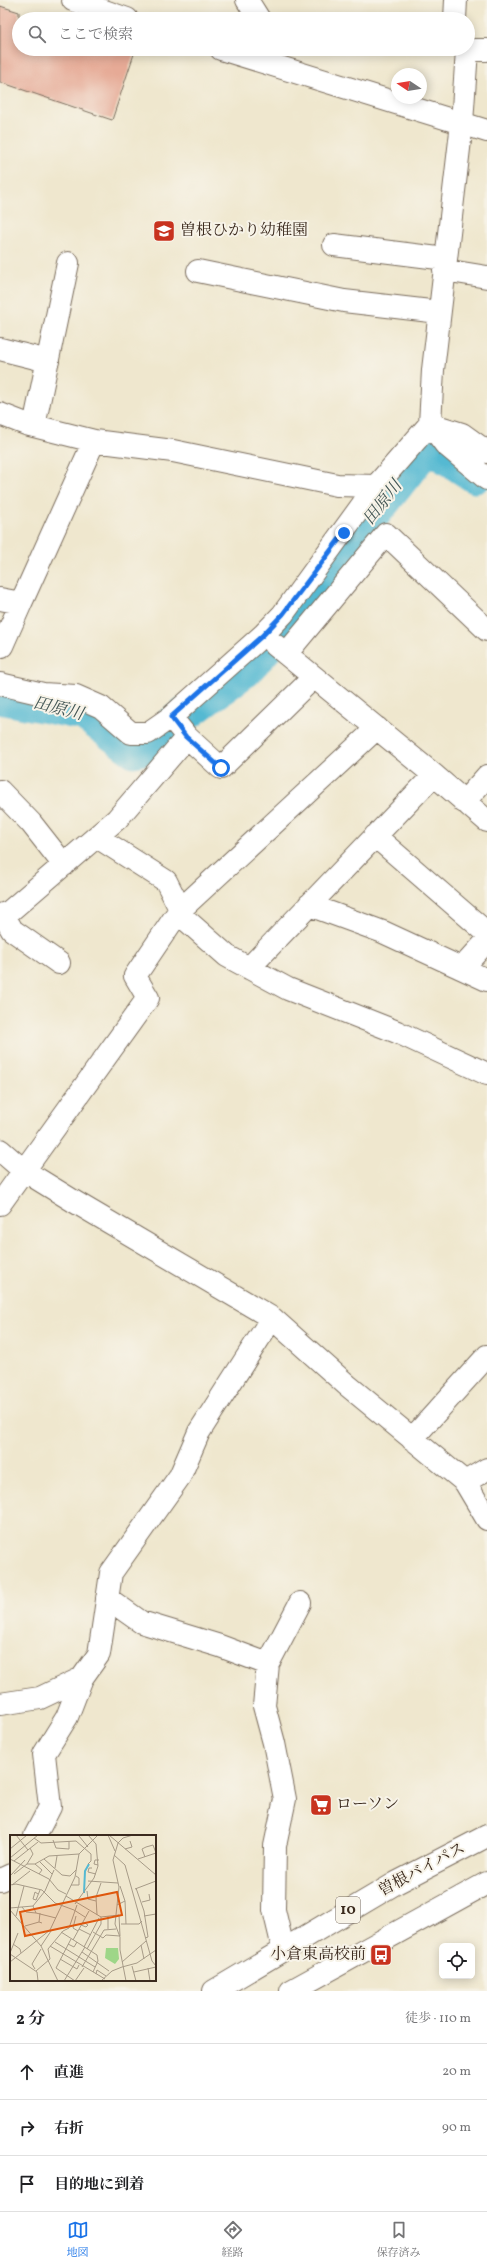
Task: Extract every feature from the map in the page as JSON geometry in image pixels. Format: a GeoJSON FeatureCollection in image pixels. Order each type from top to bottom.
{"type":"FeatureCollection","features":[{"type":"Feature","properties":{"kind":"main road"},"geometry":{"type":"LineString","coordinates":[[73,0],[107,12]]}},
{"type":"Feature","properties":{"kind":"main road"},"geometry":{"type":"LineString","coordinates":[[247,0],[255,12]]}},
{"type":"Feature","properties":{"kind":"main road"},"geometry":{"type":"LineString","coordinates":[[455,12],[456,0]]}},
{"type":"Feature","properties":{"kind":"main road"},"geometry":{"type":"LineString","coordinates":[[262,56],[487,131]]}},
{"type":"Feature","properties":{"kind":"main road"},"geometry":{"type":"LineString","coordinates":[[0,684],[43,694],[76,696],[101,707],[131,734],[148,734],[171,717],[263,635],[283,614],[376,486],[430,424],[445,264],[471,56]]}},
{"type":"Feature","properties":{"kind":"main road"},"geometry":{"type":"LineString","coordinates":[[334,245],[445,264],[487,277]]}},
{"type":"Feature","properties":{"kind":"main road"},"geometry":{"type":"LineString","coordinates":[[34,426],[68,263]]}},
{"type":"Feature","properties":{"kind":"main road"},"geometry":{"type":"LineString","coordinates":[[198,272],[344,301],[440,312]]}},
{"type":"Feature","properties":{"kind":"main road"},"geometry":{"type":"LineString","coordinates":[[0,349],[48,361]]}},
{"type":"Feature","properties":{"kind":"main road"},"geometry":{"type":"LineString","coordinates":[[0,414],[34,426],[94,441],[173,451],[336,485],[376,486]]}},
{"type":"Feature","properties":{"kind":"main road"},"geometry":{"type":"LineString","coordinates":[[430,424],[462,434],[487,452]]}},
{"type":"Feature","properties":{"kind":"main road"},"geometry":{"type":"LineString","coordinates":[[430,424],[445,444],[487,479]]}},
{"type":"Feature","properties":{"kind":"main road"},"geometry":{"type":"LineString","coordinates":[[2,646],[94,441]]}},
{"type":"Feature","properties":{"kind":"main road"},"geometry":{"type":"LineString","coordinates":[[357,513],[386,534],[487,630]]}},
{"type":"Feature","properties":{"kind":"main road"},"geometry":{"type":"LineString","coordinates":[[286,654],[386,534]]}},
{"type":"Feature","properties":{"kind":"main road"},"geometry":{"type":"LineString","coordinates":[[0,599],[21,603]]}},
{"type":"Feature","properties":{"kind":"main road"},"geometry":{"type":"LineString","coordinates":[[263,635],[434,775],[487,821]]}},
{"type":"Feature","properties":{"kind":"main road"},"geometry":{"type":"LineString","coordinates":[[171,717],[186,737],[221,768],[314,677]]}},
{"type":"Feature","properties":{"kind":"main road"},"geometry":{"type":"LineString","coordinates":[[0,1204],[148,998],[135,976],[180,911],[377,728]]}},
{"type":"Feature","properties":{"kind":"main road"},"geometry":{"type":"LineString","coordinates":[[59,963],[12,930],[1,915],[10,911],[117,819],[186,737]]}},
{"type":"Feature","properties":{"kind":"main road"},"geometry":{"type":"LineString","coordinates":[[249,968],[434,775]]}},
{"type":"Feature","properties":{"kind":"main road"},"geometry":{"type":"LineString","coordinates":[[464,802],[487,776]]}},
{"type":"Feature","properties":{"kind":"main road"},"geometry":{"type":"LineString","coordinates":[[0,792],[31,823],[64,865]]}},
{"type":"Feature","properties":{"kind":"main road"},"geometry":{"type":"LineString","coordinates":[[97,836],[166,881],[185,919],[227,956],[288,989],[397,1032],[487,1074]]}},
{"type":"Feature","properties":{"kind":"main road"},"geometry":{"type":"LineString","coordinates":[[376,836],[487,933]]}},
{"type":"Feature","properties":{"kind":"main road"},"geometry":{"type":"LineString","coordinates":[[309,905],[383,932],[463,967],[487,980]]}},
{"type":"Feature","properties":{"kind":"main road"},"geometry":{"type":"LineString","coordinates":[[463,967],[487,942]]}},
{"type":"Feature","properties":{"kind":"main road"},"geometry":{"type":"LineString","coordinates":[[0,1150],[23,1170],[272,1318],[412,1439],[465,1482],[487,1519]]}},
{"type":"Feature","properties":{"kind":"main road"},"geometry":{"type":"LineString","coordinates":[[36,1835],[50,1807],[44,1754],[67,1717],[82,1678],[99,1654],[111,1573],[180,1476],[199,1432],[272,1318]]}},
{"type":"Feature","properties":{"kind":"main road"},"geometry":{"type":"LineString","coordinates":[[412,1439],[487,1356]]}},
{"type":"Feature","properties":{"kind":"main road"},"geometry":{"type":"LineString","coordinates":[[465,1482],[487,1469]]}},
{"type":"Feature","properties":{"kind":"main road"},"geometry":{"type":"LineString","coordinates":[[107,1598],[141,1622],[220,1646],[268,1664]]}},
{"type":"Feature","properties":{"kind":"main road"},"geometry":{"type":"LineString","coordinates":[[283,1948],[274,1910],[275,1846],[285,1799],[274,1742],[264,1706],[268,1664],[300,1602]]}},
{"type":"Feature","properties":{"kind":"main road"},"geometry":{"type":"LineString","coordinates":[[0,1704],[40,1698],[82,1678]]}},
{"type":"Feature","properties":{"kind":"main road","name":"曽根バイパス"},"geometry":{"type":"LineString","coordinates":[[214,1991],[283,1948],[396,1883],[487,1836]]}},
{"type":"Feature","properties":{"kind":"main road"},"geometry":{"type":"LineString","coordinates":[[0,1880],[10,1875]]}},
{"type":"Feature","properties":{"kind":"main road"},"geometry":{"type":"LineString","coordinates":[[291,1991],[487,1883]]}},
{"type":"Feature","properties":{"kind":"building"},"geometry":{"type":"Polygon","coordinates":[[[0,6],[19,12],[12,12],[12,56],[133,56],[112,120],[0,82],[0,6]]]}},
{"type":"Feature","properties":{"kind":"waterway","name":"田原川"},"geometry":{"type":"LineString","coordinates":[[0,697],[84,713],[134,750],[152,746],[171,725],[244,671],[282,630],[428,445],[475,476]]}},
{"type":"Feature","properties":{"kind":"place","name":"曽根ひかり幼稚園"},"geometry":{"type":"Point","coordinates":[164,231]}},
{"type":"Feature","properties":{"kind":"place","name":"ローソン"},"geometry":{"type":"Point","coordinates":[321,1805]}},
{"type":"Feature","properties":{"kind":"place","name":"小倉東高校前"},"geometry":{"type":"Point","coordinates":[381,1955]}},
{"type":"Feature","properties":{"kind":"route"},"geometry":{"type":"LineString","coordinates":[[221,768],[186,737],[171,717],[263,635],[283,614],[344,533]]}}]}
